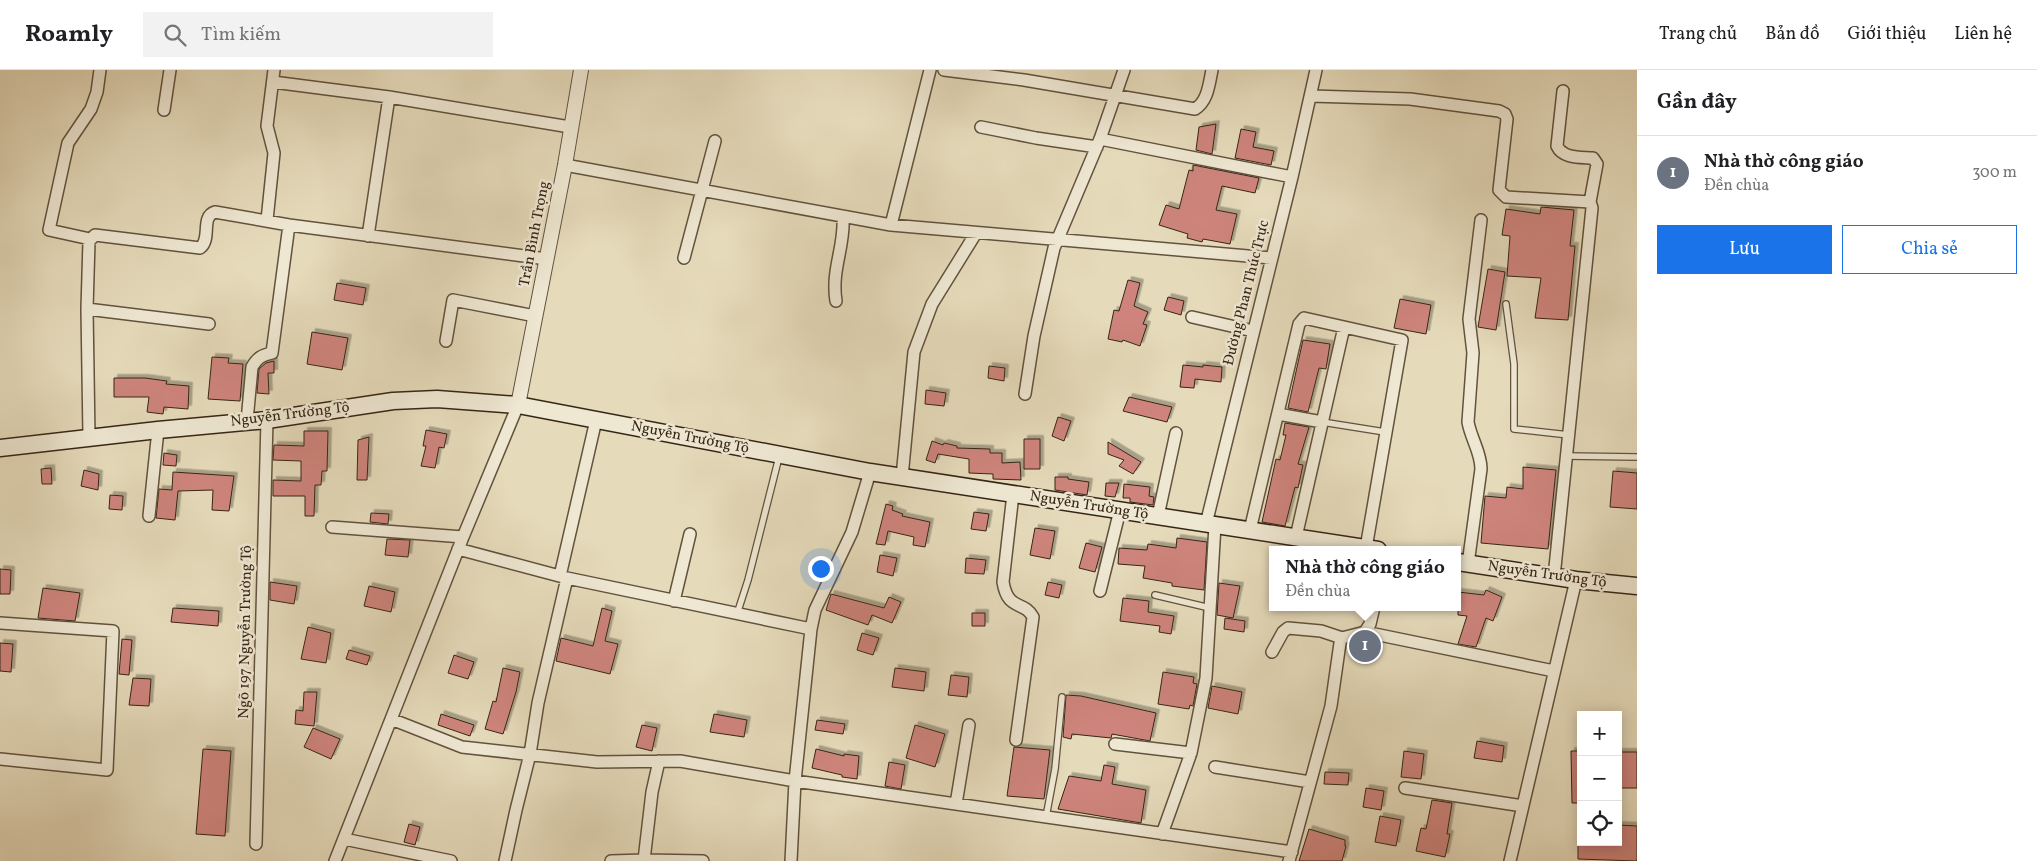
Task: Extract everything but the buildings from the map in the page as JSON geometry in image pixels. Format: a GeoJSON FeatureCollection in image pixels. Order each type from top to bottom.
{"type":"FeatureCollection","features":[{"type":"Feature","properties":{"kind":"main road","name":"Nguyễn Trường Tộ"},"geometry":{"type":"LineString","coordinates":[[0,448],[267,420],[393,401],[437,399],[518,404],[870,472],[1353,546]]}},
{"type":"Feature","properties":{"kind":"main road","name":"Nguyễn Trường Tộ"},"geometry":{"type":"LineString","coordinates":[[1463,563],[1576,580],[1637,586]]}},
{"type":"Feature","properties":{"kind":"street"},"geometry":{"type":"LineString","coordinates":[[90,239],[49,230],[68,143],[91,109],[100,70]]}},
{"type":"Feature","properties":{"kind":"street"},"geometry":{"type":"LineString","coordinates":[[164,110],[170,70]]}},
{"type":"Feature","properties":{"kind":"street"},"geometry":{"type":"LineString","coordinates":[[267,220],[274,153],[267,126],[274,70]]}},
{"type":"Feature","properties":{"kind":"street","name":"Trần Bình Trọng"},"geometry":{"type":"LineString","coordinates":[[518,404],[565,165],[581,70]]}},
{"type":"Feature","properties":{"kind":"street"},"geometry":{"type":"LineString","coordinates":[[892,226],[930,70]]}},
{"type":"Feature","properties":{"kind":"street"},"geometry":{"type":"LineString","coordinates":[[944,70],[1025,75],[1114,96],[1195,109],[1202,105],[1207,94],[1212,70]]}},
{"type":"Feature","properties":{"kind":"street"},"geometry":{"type":"LineString","coordinates":[[1025,394],[1034,336],[1057,239],[1098,142],[1124,70]]}},
{"type":"Feature","properties":{"kind":"street","name":"Đường Phan Thúc Trực"},"geometry":{"type":"LineString","coordinates":[[1162,834],[1192,753],[1206,678],[1210,608],[1211,524],[1253,331],[1292,177],[1316,70]]}},
{"type":"Feature","properties":{"kind":"street"},"geometry":{"type":"LineString","coordinates":[[273,82],[389,97],[570,127]]}},
{"type":"Feature","properties":{"kind":"street"},"geometry":{"type":"LineString","coordinates":[[1554,577],[1592,208],[1590,202],[1597,164],[1594,158],[1568,156],[1561,153],[1557,146],[1563,91]]}},
{"type":"Feature","properties":{"kind":"street"},"geometry":{"type":"LineString","coordinates":[[1311,96],[1410,98],[1499,111],[1505,114],[1507,118],[1499,190],[1502,194],[1506,197],[1590,202]]}},
{"type":"Feature","properties":{"kind":"street"},"geometry":{"type":"LineString","coordinates":[[368,236],[389,97]]}},
{"type":"Feature","properties":{"kind":"street"},"geometry":{"type":"LineString","coordinates":[[980,128],[1036,138],[1098,142],[1292,177]]}},
{"type":"Feature","properties":{"kind":"street"},"geometry":{"type":"LineString","coordinates":[[684,258],[715,141]]}},
{"type":"Feature","properties":{"kind":"street"},"geometry":{"type":"LineString","coordinates":[[565,165],[892,226],[1271,258]]}},
{"type":"Feature","properties":{"kind":"street"},"geometry":{"type":"LineString","coordinates":[[89,438],[87,309],[90,239],[96,234],[197,248],[205,243],[208,219],[213,212],[289,225],[547,259]]}},
{"type":"Feature","properties":{"kind":"street"},"geometry":{"type":"LineString","coordinates":[[836,301],[834,276],[844,228],[843,217]]}},
{"type":"Feature","properties":{"kind":"street"},"geometry":{"type":"LineString","coordinates":[[1463,563],[1482,469],[1481,460],[1468,422],[1474,353],[1469,319],[1481,220]]}},
{"type":"Feature","properties":{"kind":"street"},"geometry":{"type":"LineString","coordinates":[[248,421],[252,367],[262,355],[272,353],[289,225]]}},
{"type":"Feature","properties":{"kind":"street"},"geometry":{"type":"LineString","coordinates":[[902,477],[914,352],[932,304],[976,233]]}},
{"type":"Feature","properties":{"kind":"street"},"geometry":{"type":"LineString","coordinates":[[446,341],[453,300],[535,316]]}},
{"type":"Feature","properties":{"kind":"street"},"geometry":{"type":"LineString","coordinates":[[87,309],[209,324]]}},
{"type":"Feature","properties":{"kind":"street"},"geometry":{"type":"LineString","coordinates":[[1192,316],[1253,331]]}},
{"type":"Feature","properties":{"kind":"street"},"geometry":{"type":"LineString","coordinates":[[1250,530],[1300,321],[1304,318],[1402,340],[1386,432],[1372,546]]}},
{"type":"Feature","properties":{"kind":"street"},"geometry":{"type":"LineString","coordinates":[[1296,537],[1344,327]]}},
{"type":"Feature","properties":{"kind":"street"},"geometry":{"type":"LineString","coordinates":[[335,861],[458,549],[518,404]]}},
{"type":"Feature","properties":{"kind":"street"},"geometry":{"type":"LineString","coordinates":[[1278,414],[1322,422]]}},
{"type":"Feature","properties":{"kind":"street","name":"Ngõ 197 Nguyễn Trường Tộ"},"geometry":{"type":"LineString","coordinates":[[256,844],[267,420]]}},
{"type":"Feature","properties":{"kind":"street"},"geometry":{"type":"LineString","coordinates":[[506,861],[530,754],[538,703],[596,420]]}},
{"type":"Feature","properties":{"kind":"street"},"geometry":{"type":"LineString","coordinates":[[150,516],[158,430]]}},
{"type":"Feature","properties":{"kind":"street"},"geometry":{"type":"LineString","coordinates":[[1158,516],[1176,433]]}},
{"type":"Feature","properties":{"kind":"street"},"geometry":{"type":"LineString","coordinates":[[791,861],[795,781],[811,629],[815,610],[852,532],[870,472]]}},
{"type":"Feature","properties":{"kind":"street"},"geometry":{"type":"LineString","coordinates":[[1013,494],[1003,582],[1004,589],[1014,604],[1028,610],[1034,617],[1016,740]]}},
{"type":"Feature","properties":{"kind":"street"},"geometry":{"type":"LineString","coordinates":[[1100,591],[1120,510]]}},
{"type":"Feature","properties":{"kind":"street"},"geometry":{"type":"LineString","coordinates":[[332,526],[463,537]]}},
{"type":"Feature","properties":{"kind":"street"},"geometry":{"type":"LineString","coordinates":[[674,601],[690,534]]}},
{"type":"Feature","properties":{"kind":"street"},"geometry":{"type":"LineString","coordinates":[[458,549],[563,577],[811,629]]}},
{"type":"Feature","properties":{"kind":"street"},"geometry":{"type":"LineString","coordinates":[[1510,861],[1576,580]]}},
{"type":"Feature","properties":{"kind":"street"},"geometry":{"type":"LineString","coordinates":[[1365,632],[1370,624],[1373,611]]}},
{"type":"Feature","properties":{"kind":"street"},"geometry":{"type":"LineString","coordinates":[[0,622],[113,631],[107,770],[0,759]]}},
{"type":"Feature","properties":{"kind":"street"},"geometry":{"type":"LineString","coordinates":[[1272,652],[1283,632],[1288,628],[1314,630],[1342,638],[1365,632],[1554,672]]}},
{"type":"Feature","properties":{"kind":"street"},"geometry":{"type":"LineString","coordinates":[[391,719],[462,747],[597,762],[680,761],[795,781],[1162,834],[1290,857],[1331,706],[1342,638]]}},
{"type":"Feature","properties":{"kind":"street"},"geometry":{"type":"LineString","coordinates":[[956,804],[969,725]]}},
{"type":"Feature","properties":{"kind":"street"},"geometry":{"type":"LineString","coordinates":[[1115,744],[1192,753]]}},
{"type":"Feature","properties":{"kind":"street"},"geometry":{"type":"LineString","coordinates":[[644,860],[652,792],[659,761]]}},
{"type":"Feature","properties":{"kind":"street"},"geometry":{"type":"LineString","coordinates":[[1215,767],[1310,782]]}},
{"type":"Feature","properties":{"kind":"street"},"geometry":{"type":"LineString","coordinates":[[1404,788],[1523,806]]}},
{"type":"Feature","properties":{"kind":"street"},"geometry":{"type":"LineString","coordinates":[[344,838],[450,861]]}},
{"type":"Feature","properties":{"kind":"street"},"geometry":{"type":"LineString","coordinates":[[611,861],[703,861]]}},
{"type":"Feature","properties":{"kind":"lane"},"geometry":{"type":"LineString","coordinates":[[1506,304],[1514,364],[1514,428],[1569,435]]}},
{"type":"Feature","properties":{"kind":"lane"},"geometry":{"type":"LineString","coordinates":[[1322,422],[1386,432]]}},
{"type":"Feature","properties":{"kind":"lane"},"geometry":{"type":"LineString","coordinates":[[737,614],[748,580],[780,455]]}},
{"type":"Feature","properties":{"kind":"lane"},"geometry":{"type":"LineString","coordinates":[[1566,456],[1637,456]]}},
{"type":"Feature","properties":{"kind":"lane"},"geometry":{"type":"LineString","coordinates":[[1155,596],[1210,608]]}},
{"type":"Feature","properties":{"kind":"lane"},"geometry":{"type":"LineString","coordinates":[[1046,817],[1054,769],[1062,698]]}},
{"type":"Feature","properties":{"kind":"place","name":"Nhà thờ công giáo"},"geometry":{"type":"Point","coordinates":[1365,646]}}]}
